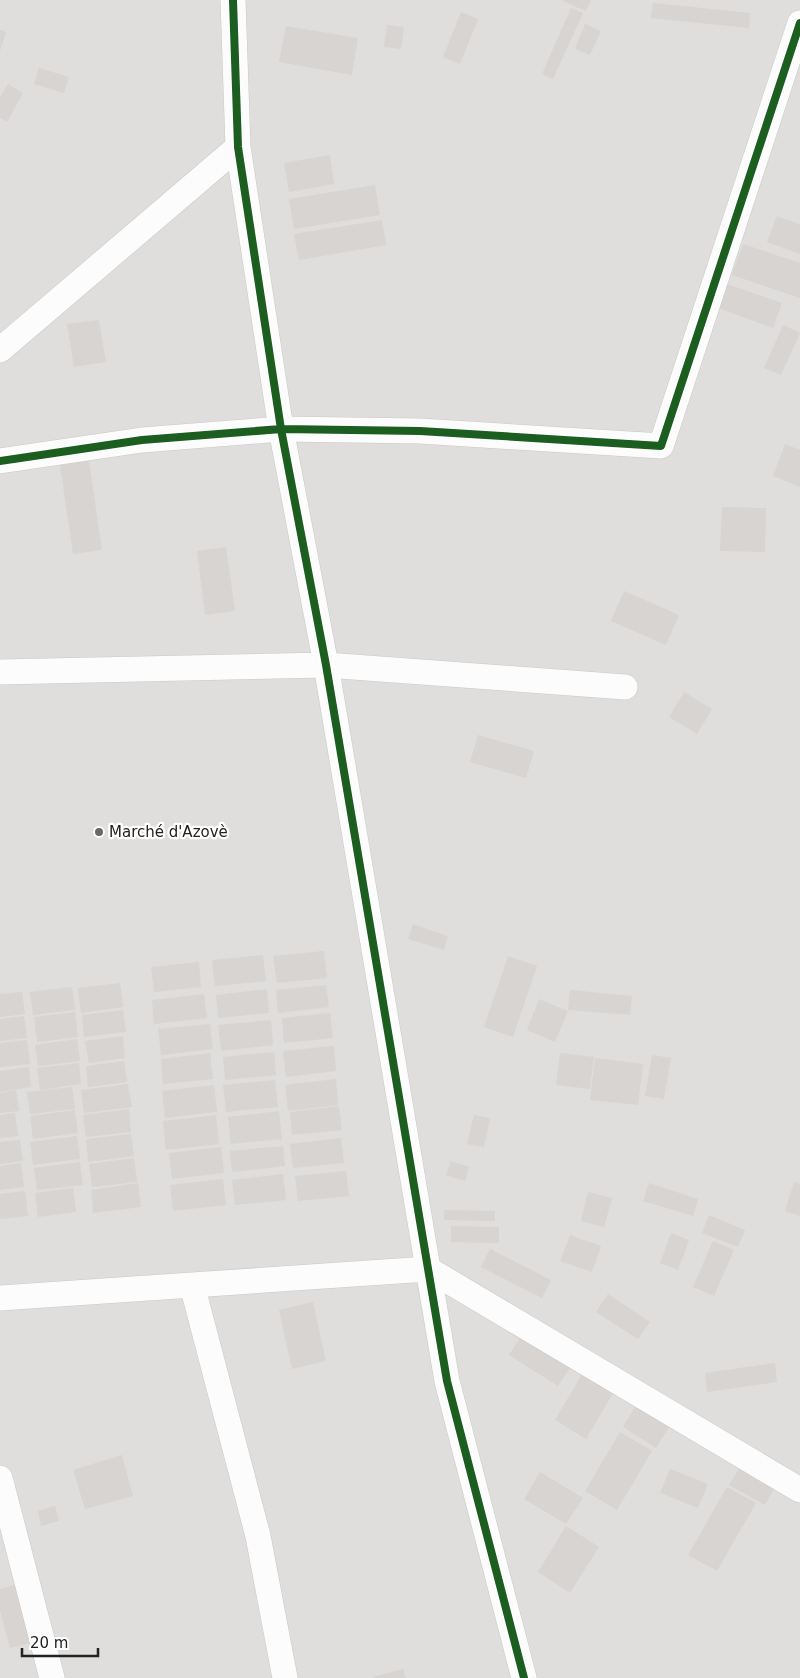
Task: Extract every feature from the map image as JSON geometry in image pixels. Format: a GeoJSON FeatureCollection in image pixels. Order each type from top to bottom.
{"type":"FeatureCollection","features":[{"type":"Feature","properties":{"kind":"street"},"geometry":{"type":"LineString","coordinates":[[233,0],[238,147],[280,428],[326,665],[448,1380],[524,1678]]}},
{"type":"Feature","properties":{"kind":"street"},"geometry":{"type":"LineString","coordinates":[[0,461],[142,440],[280,428],[420,431],[661,446],[800,22]]}},
{"type":"Feature","properties":{"kind":"street"},"geometry":{"type":"LineString","coordinates":[[0,350],[238,147]]}},
{"type":"Feature","properties":{"kind":"street"},"geometry":{"type":"LineString","coordinates":[[0,672],[326,665],[625,687]]}},
{"type":"Feature","properties":{"kind":"street"},"geometry":{"type":"LineString","coordinates":[[0,1298],[428,1269],[800,1490]]}},
{"type":"Feature","properties":{"kind":"street"},"geometry":{"type":"LineString","coordinates":[[192,1285],[258,1536],[285,1678]]}},
{"type":"Feature","properties":{"kind":"street"},"geometry":{"type":"LineString","coordinates":[[0,1478],[52,1678]]}},
{"type":"Feature","properties":{"kind":"shaded area"},"geometry":{"type":"Polygon","coordinates":[[[0,0],[800,0],[800,1678],[0,1678],[0,0]]]}},
{"type":"Feature","properties":{"kind":"building"},"geometry":{"type":"Polygon","coordinates":[[[562,0],[591,0],[585,11],[562,0]]]}},
{"type":"Feature","properties":{"kind":"building"},"geometry":{"type":"Polygon","coordinates":[[[653,3],[750,13],[749,28],[651,18],[653,3]]]}},
{"type":"Feature","properties":{"kind":"building"},"geometry":{"type":"Polygon","coordinates":[[[571,8],[583,13],[553,79],[542,74],[571,8]]]}},
{"type":"Feature","properties":{"kind":"building"},"geometry":{"type":"Polygon","coordinates":[[[461,12],[478,19],[460,64],[443,57],[461,12]]]}},
{"type":"Feature","properties":{"kind":"building"},"geometry":{"type":"Polygon","coordinates":[[[585,24],[601,31],[590,55],[575,49],[585,24]]]}},
{"type":"Feature","properties":{"kind":"building"},"geometry":{"type":"Polygon","coordinates":[[[387,25],[404,27],[401,49],[384,47],[387,25]]]}},
{"type":"Feature","properties":{"kind":"building"},"geometry":{"type":"Polygon","coordinates":[[[286,26],[358,38],[352,75],[279,62],[286,26]]]}},
{"type":"Feature","properties":{"kind":"building"},"geometry":{"type":"Polygon","coordinates":[[[0,30],[6,32],[0,51],[0,30]]]}},
{"type":"Feature","properties":{"kind":"building"},"geometry":{"type":"Polygon","coordinates":[[[39,68],[69,77],[64,93],[34,84],[39,68]]]}},
{"type":"Feature","properties":{"kind":"building"},"geometry":{"type":"Polygon","coordinates":[[[8,84],[23,93],[7,122],[0,118],[0,98],[8,84]]]}},
{"type":"Feature","properties":{"kind":"building"},"geometry":{"type":"Polygon","coordinates":[[[330,155],[334,184],[289,192],[284,163],[330,155]]]}},
{"type":"Feature","properties":{"kind":"building"},"geometry":{"type":"Polygon","coordinates":[[[375,185],[380,215],[294,229],[289,199],[375,185]]]}},
{"type":"Feature","properties":{"kind":"building"},"geometry":{"type":"Polygon","coordinates":[[[777,216],[800,224],[800,254],[767,242],[777,216]]]}},
{"type":"Feature","properties":{"kind":"building"},"geometry":{"type":"Polygon","coordinates":[[[382,220],[386,245],[299,260],[294,234],[382,220]]]}},
{"type":"Feature","properties":{"kind":"building"},"geometry":{"type":"Polygon","coordinates":[[[743,244],[800,263],[800,298],[732,275],[743,244]]]}},
{"type":"Feature","properties":{"kind":"building"},"geometry":{"type":"Polygon","coordinates":[[[727,284],[782,303],[773,328],[718,308],[727,284]]]}},
{"type":"Feature","properties":{"kind":"building"},"geometry":{"type":"Polygon","coordinates":[[[99,320],[106,362],[74,367],[67,324],[99,320]]]}},
{"type":"Feature","properties":{"kind":"building"},"geometry":{"type":"Polygon","coordinates":[[[783,325],[800,333],[781,375],[764,368],[783,325]]]}},
{"type":"Feature","properties":{"kind":"building"},"geometry":{"type":"Polygon","coordinates":[[[785,444],[800,450],[800,487],[773,476],[785,444]]]}},
{"type":"Feature","properties":{"kind":"building"},"geometry":{"type":"Polygon","coordinates":[[[89,461],[102,550],[73,554],[60,465],[89,461]]]}},
{"type":"Feature","properties":{"kind":"building"},"geometry":{"type":"Polygon","coordinates":[[[722,507],[766,508],[765,552],[720,551],[722,507]]]}},
{"type":"Feature","properties":{"kind":"building"},"geometry":{"type":"Polygon","coordinates":[[[226,547],[235,611],[205,615],[197,551],[226,547]]]}},
{"type":"Feature","properties":{"kind":"building"},"geometry":{"type":"Polygon","coordinates":[[[624,591],[679,615],[666,645],[611,621],[624,591]]]}},
{"type":"Feature","properties":{"kind":"building"},"geometry":{"type":"Polygon","coordinates":[[[684,692],[712,709],[697,734],[669,717],[684,692]]]}},
{"type":"Feature","properties":{"kind":"building"},"geometry":{"type":"Polygon","coordinates":[[[478,735],[534,751],[526,778],[470,762],[478,735]]]}},
{"type":"Feature","properties":{"kind":"building"},"geometry":{"type":"Polygon","coordinates":[[[413,924],[448,936],[444,950],[408,939],[413,924]]]}},
{"type":"Feature","properties":{"kind":"building"},"geometry":{"type":"Polygon","coordinates":[[[324,951],[327,978],[277,983],[273,956],[324,951]]]}},
{"type":"Feature","properties":{"kind":"building"},"geometry":{"type":"Polygon","coordinates":[[[263,955],[266,981],[215,986],[212,960],[263,955]]]}},
{"type":"Feature","properties":{"kind":"building"},"geometry":{"type":"Polygon","coordinates":[[[508,956],[537,966],[513,1037],[484,1027],[508,956]]]}},
{"type":"Feature","properties":{"kind":"building"},"geometry":{"type":"Polygon","coordinates":[[[199,962],[201,987],[154,992],[151,967],[199,962]]]}},
{"type":"Feature","properties":{"kind":"building"},"geometry":{"type":"Polygon","coordinates":[[[120,983],[123,1007],[81,1013],[78,988],[120,983]]]}},
{"type":"Feature","properties":{"kind":"building"},"geometry":{"type":"Polygon","coordinates":[[[326,985],[329,1007],[278,1013],[276,990],[326,985]]]}},
{"type":"Feature","properties":{"kind":"building"},"geometry":{"type":"Polygon","coordinates":[[[72,987],[75,1010],[33,1015],[30,992],[72,987]]]}},
{"type":"Feature","properties":{"kind":"building"},"geometry":{"type":"Polygon","coordinates":[[[267,989],[269,1013],[218,1018],[216,995],[267,989]]]}},
{"type":"Feature","properties":{"kind":"building"},"geometry":{"type":"Polygon","coordinates":[[[570,990],[632,996],[630,1015],[568,1010],[570,990]]]}},
{"type":"Feature","properties":{"kind":"building"},"geometry":{"type":"Polygon","coordinates":[[[22,992],[25,1014],[0,1017],[0,994],[22,992]]]}},
{"type":"Feature","properties":{"kind":"building"},"geometry":{"type":"Polygon","coordinates":[[[204,994],[207,1018],[154,1024],[152,1000],[204,994]]]}},
{"type":"Feature","properties":{"kind":"building"},"geometry":{"type":"Polygon","coordinates":[[[539,999],[568,1011],[555,1042],[527,1030],[539,999]]]}},
{"type":"Feature","properties":{"kind":"building"},"geometry":{"type":"Polygon","coordinates":[[[123,1010],[126,1032],[84,1037],[82,1015],[123,1010]]]}},
{"type":"Feature","properties":{"kind":"building"},"geometry":{"type":"Polygon","coordinates":[[[75,1012],[78,1037],[37,1042],[34,1017],[75,1012]]]}},
{"type":"Feature","properties":{"kind":"building"},"geometry":{"type":"Polygon","coordinates":[[[330,1013],[333,1038],[284,1043],[282,1018],[330,1013]]]}},
{"type":"Feature","properties":{"kind":"building"},"geometry":{"type":"Polygon","coordinates":[[[24,1016],[27,1038],[0,1041],[0,1019],[24,1016]]]}},
{"type":"Feature","properties":{"kind":"building"},"geometry":{"type":"Polygon","coordinates":[[[271,1020],[273,1045],[221,1051],[218,1025],[271,1020]]]}},
{"type":"Feature","properties":{"kind":"building"},"geometry":{"type":"Polygon","coordinates":[[[210,1024],[213,1049],[161,1055],[158,1029],[210,1024]]]}},
{"type":"Feature","properties":{"kind":"building"},"geometry":{"type":"Polygon","coordinates":[[[123,1036],[125,1058],[89,1063],[85,1041],[123,1036]]]}},
{"type":"Feature","properties":{"kind":"building"},"geometry":{"type":"Polygon","coordinates":[[[77,1039],[80,1061],[38,1066],[35,1045],[77,1039]]]}},
{"type":"Feature","properties":{"kind":"building"},"geometry":{"type":"Polygon","coordinates":[[[27,1040],[30,1064],[0,1067],[0,1043],[27,1040]]]}},
{"type":"Feature","properties":{"kind":"building"},"geometry":{"type":"Polygon","coordinates":[[[334,1046],[336,1071],[286,1077],[283,1051],[334,1046]]]}},
{"type":"Feature","properties":{"kind":"building"},"geometry":{"type":"Polygon","coordinates":[[[274,1052],[276,1075],[225,1080],[223,1057],[274,1052]]]}},
{"type":"Feature","properties":{"kind":"building"},"geometry":{"type":"Polygon","coordinates":[[[210,1053],[213,1079],[163,1084],[161,1059],[210,1053]]]}},
{"type":"Feature","properties":{"kind":"building"},"geometry":{"type":"Polygon","coordinates":[[[560,1053],[594,1057],[590,1089],[556,1085],[560,1053]]]}},
{"type":"Feature","properties":{"kind":"building"},"geometry":{"type":"Polygon","coordinates":[[[652,1055],[671,1058],[664,1099],[645,1096],[652,1055]]]}},
{"type":"Feature","properties":{"kind":"building"},"geometry":{"type":"Polygon","coordinates":[[[595,1058],[643,1064],[638,1105],[590,1100],[595,1058]]]}},
{"type":"Feature","properties":{"kind":"building"},"geometry":{"type":"Polygon","coordinates":[[[124,1061],[127,1082],[88,1087],[86,1066],[124,1061]]]}},
{"type":"Feature","properties":{"kind":"building"},"geometry":{"type":"Polygon","coordinates":[[[79,1063],[81,1084],[40,1090],[37,1068],[79,1063]]]}},
{"type":"Feature","properties":{"kind":"building"},"geometry":{"type":"Polygon","coordinates":[[[29,1067],[31,1087],[0,1092],[0,1071],[29,1067]]]}},
{"type":"Feature","properties":{"kind":"building"},"geometry":{"type":"Polygon","coordinates":[[[336,1079],[338,1105],[288,1111],[285,1085],[336,1079]]]}},
{"type":"Feature","properties":{"kind":"building"},"geometry":{"type":"Polygon","coordinates":[[[275,1080],[278,1107],[226,1112],[223,1085],[275,1080]]]}},
{"type":"Feature","properties":{"kind":"building"},"geometry":{"type":"Polygon","coordinates":[[[128,1084],[132,1107],[84,1113],[81,1090],[128,1084]]]}},
{"type":"Feature","properties":{"kind":"building"},"geometry":{"type":"Polygon","coordinates":[[[214,1085],[217,1112],[165,1118],[162,1091],[214,1085]]]}},
{"type":"Feature","properties":{"kind":"building"},"geometry":{"type":"Polygon","coordinates":[[[72,1087],[75,1109],[30,1114],[27,1092],[72,1087]]]}},
{"type":"Feature","properties":{"kind":"building"},"geometry":{"type":"Polygon","coordinates":[[[16,1090],[19,1111],[0,1113],[0,1093],[16,1090]]]}},
{"type":"Feature","properties":{"kind":"building"},"geometry":{"type":"Polygon","coordinates":[[[339,1106],[342,1130],[292,1135],[290,1112],[339,1106]]]}},
{"type":"Feature","properties":{"kind":"building"},"geometry":{"type":"Polygon","coordinates":[[[129,1109],[131,1132],[86,1137],[83,1115],[129,1109]]]}},
{"type":"Feature","properties":{"kind":"building"},"geometry":{"type":"Polygon","coordinates":[[[75,1110],[78,1133],[33,1139],[30,1116],[75,1110]]]}},
{"type":"Feature","properties":{"kind":"building"},"geometry":{"type":"Polygon","coordinates":[[[279,1111],[282,1139],[231,1144],[228,1117],[279,1111]]]}},
{"type":"Feature","properties":{"kind":"building"},"geometry":{"type":"Polygon","coordinates":[[[15,1113],[18,1136],[0,1138],[0,1115],[15,1113]]]}},
{"type":"Feature","properties":{"kind":"building"},"geometry":{"type":"Polygon","coordinates":[[[216,1115],[219,1144],[166,1150],[163,1121],[216,1115]]]}},
{"type":"Feature","properties":{"kind":"building"},"geometry":{"type":"Polygon","coordinates":[[[474,1115],[490,1118],[484,1147],[467,1144],[474,1115]]]}},
{"type":"Feature","properties":{"kind":"building"},"geometry":{"type":"Polygon","coordinates":[[[131,1134],[134,1156],[88,1162],[86,1139],[131,1134]]]}},
{"type":"Feature","properties":{"kind":"building"},"geometry":{"type":"Polygon","coordinates":[[[77,1136],[80,1159],[33,1165],[30,1142],[77,1136]]]}},
{"type":"Feature","properties":{"kind":"building"},"geometry":{"type":"Polygon","coordinates":[[[341,1138],[344,1163],[293,1168],[290,1144],[341,1138]]]}},
{"type":"Feature","properties":{"kind":"building"},"geometry":{"type":"Polygon","coordinates":[[[20,1140],[23,1161],[0,1164],[0,1142],[20,1140]]]}},
{"type":"Feature","properties":{"kind":"building"},"geometry":{"type":"Polygon","coordinates":[[[283,1146],[285,1166],[232,1172],[230,1151],[283,1146]]]}},
{"type":"Feature","properties":{"kind":"building"},"geometry":{"type":"Polygon","coordinates":[[[221,1147],[224,1173],[172,1179],[169,1153],[221,1147]]]}},
{"type":"Feature","properties":{"kind":"building"},"geometry":{"type":"Polygon","coordinates":[[[134,1158],[137,1182],[92,1187],[89,1164],[134,1158]]]}},
{"type":"Feature","properties":{"kind":"building"},"geometry":{"type":"Polygon","coordinates":[[[451,1161],[469,1167],[465,1181],[446,1175],[451,1161]]]}},
{"type":"Feature","properties":{"kind":"building"},"geometry":{"type":"Polygon","coordinates":[[[80,1162],[83,1185],[37,1190],[34,1168],[80,1162]]]}},
{"type":"Feature","properties":{"kind":"building"},"geometry":{"type":"Polygon","coordinates":[[[21,1163],[24,1187],[0,1190],[0,1166],[21,1163]]]}},
{"type":"Feature","properties":{"kind":"building"},"geometry":{"type":"Polygon","coordinates":[[[346,1171],[349,1196],[298,1201],[295,1176],[346,1171]]]}},
{"type":"Feature","properties":{"kind":"building"},"geometry":{"type":"Polygon","coordinates":[[[283,1174],[286,1200],[235,1205],[232,1180],[283,1174]]]}},
{"type":"Feature","properties":{"kind":"building"},"geometry":{"type":"Polygon","coordinates":[[[223,1179],[226,1205],[173,1211],[170,1185],[223,1179]]]}},
{"type":"Feature","properties":{"kind":"building"},"geometry":{"type":"Polygon","coordinates":[[[794,1182],[800,1184],[800,1216],[785,1211],[794,1182]]]}},
{"type":"Feature","properties":{"kind":"building"},"geometry":{"type":"Polygon","coordinates":[[[138,1183],[141,1207],[93,1213],[91,1190],[138,1183]]]}},
{"type":"Feature","properties":{"kind":"building"},"geometry":{"type":"Polygon","coordinates":[[[649,1183],[698,1199],[693,1216],[643,1201],[649,1183]]]}},
{"type":"Feature","properties":{"kind":"building"},"geometry":{"type":"Polygon","coordinates":[[[73,1188],[76,1212],[38,1217],[35,1193],[73,1188]]]}},
{"type":"Feature","properties":{"kind":"building"},"geometry":{"type":"Polygon","coordinates":[[[25,1191],[28,1216],[0,1219],[0,1194],[25,1191]]]}},
{"type":"Feature","properties":{"kind":"building"},"geometry":{"type":"Polygon","coordinates":[[[588,1192],[612,1198],[604,1227],[581,1221],[588,1192]]]}},
{"type":"Feature","properties":{"kind":"building"},"geometry":{"type":"Polygon","coordinates":[[[444,1210],[495,1211],[495,1221],[444,1220],[444,1210]]]}},
{"type":"Feature","properties":{"kind":"building"},"geometry":{"type":"Polygon","coordinates":[[[709,1215],[745,1230],[738,1247],[702,1233],[709,1215]]]}},
{"type":"Feature","properties":{"kind":"building"},"geometry":{"type":"Polygon","coordinates":[[[451,1226],[499,1227],[499,1243],[451,1242],[451,1226]]]}},
{"type":"Feature","properties":{"kind":"building"},"geometry":{"type":"Polygon","coordinates":[[[671,1233],[689,1240],[678,1270],[660,1263],[671,1233]]]}},
{"type":"Feature","properties":{"kind":"building"},"geometry":{"type":"Polygon","coordinates":[[[570,1235],[601,1246],[592,1272],[560,1261],[570,1235]]]}},
{"type":"Feature","properties":{"kind":"building"},"geometry":{"type":"Polygon","coordinates":[[[713,1241],[734,1250],[714,1296],[693,1287],[713,1241]]]}},
{"type":"Feature","properties":{"kind":"building"},"geometry":{"type":"Polygon","coordinates":[[[490,1249],[551,1280],[542,1298],[481,1267],[490,1249]]]}},
{"type":"Feature","properties":{"kind":"building"},"geometry":{"type":"Polygon","coordinates":[[[608,1294],[650,1322],[638,1339],[596,1312],[608,1294]]]}},
{"type":"Feature","properties":{"kind":"building"},"geometry":{"type":"Polygon","coordinates":[[[313,1302],[326,1361],[292,1369],[279,1310],[313,1302]]]}},
{"type":"Feature","properties":{"kind":"building"},"geometry":{"type":"Polygon","coordinates":[[[520,1338],[570,1368],[558,1386],[509,1355],[520,1338]]]}},
{"type":"Feature","properties":{"kind":"building"},"geometry":{"type":"Polygon","coordinates":[[[775,1363],[777,1382],[707,1392],[705,1373],[775,1363]]]}},
{"type":"Feature","properties":{"kind":"building"},"geometry":{"type":"Polygon","coordinates":[[[582,1374],[613,1393],[586,1439],[555,1420],[582,1374]]]}},
{"type":"Feature","properties":{"kind":"building"},"geometry":{"type":"Polygon","coordinates":[[[637,1404],[670,1426],[656,1448],[623,1427],[637,1404]]]}},
{"type":"Feature","properties":{"kind":"building"},"geometry":{"type":"Polygon","coordinates":[[[620,1432],[652,1451],[617,1510],[585,1491],[620,1432]]]}},
{"type":"Feature","properties":{"kind":"building"},"geometry":{"type":"Polygon","coordinates":[[[122,1455],[133,1496],[85,1509],[73,1470],[122,1455]]]}},
{"type":"Feature","properties":{"kind":"building"},"geometry":{"type":"Polygon","coordinates":[[[670,1469],[708,1484],[698,1508],[660,1493],[670,1469]]]}},
{"type":"Feature","properties":{"kind":"building"},"geometry":{"type":"Polygon","coordinates":[[[739,1469],[774,1489],[765,1505],[729,1485],[739,1469]]]}},
{"type":"Feature","properties":{"kind":"building"},"geometry":{"type":"Polygon","coordinates":[[[540,1472],[583,1498],[566,1524],[524,1499],[540,1472]]]}},
{"type":"Feature","properties":{"kind":"building"},"geometry":{"type":"Polygon","coordinates":[[[727,1487],[756,1503],[717,1571],[688,1555],[727,1487]]]}},
{"type":"Feature","properties":{"kind":"building"},"geometry":{"type":"Polygon","coordinates":[[[55,1506],[59,1521],[41,1526],[38,1511],[55,1506]]]}},
{"type":"Feature","properties":{"kind":"building"},"geometry":{"type":"Polygon","coordinates":[[[566,1526],[599,1547],[570,1593],[538,1572],[566,1526]]]}},
{"type":"Feature","properties":{"kind":"building"},"geometry":{"type":"Polygon","coordinates":[[[18,1584],[34,1642],[10,1648],[0,1611],[0,1589],[18,1584]]]}},
{"type":"Feature","properties":{"kind":"building"},"geometry":{"type":"Polygon","coordinates":[[[403,1669],[406,1678],[373,1678],[373,1677],[403,1669]]]}},
{"type":"Feature","properties":{"kind":"cycle path"},"geometry":{"type":"LineString","coordinates":[[233,0],[238,147],[281,429],[326,665],[447,1381],[524,1678]]}},
{"type":"Feature","properties":{"kind":"cycle path"},"geometry":{"type":"LineString","coordinates":[[0,461],[142,440],[281,429],[420,431],[661,446],[800,23]]}},
{"type":"Feature","properties":{"kind":"place","name":"Marché d'Azovè"},"geometry":{"type":"Point","coordinates":[99,832]}}]}
